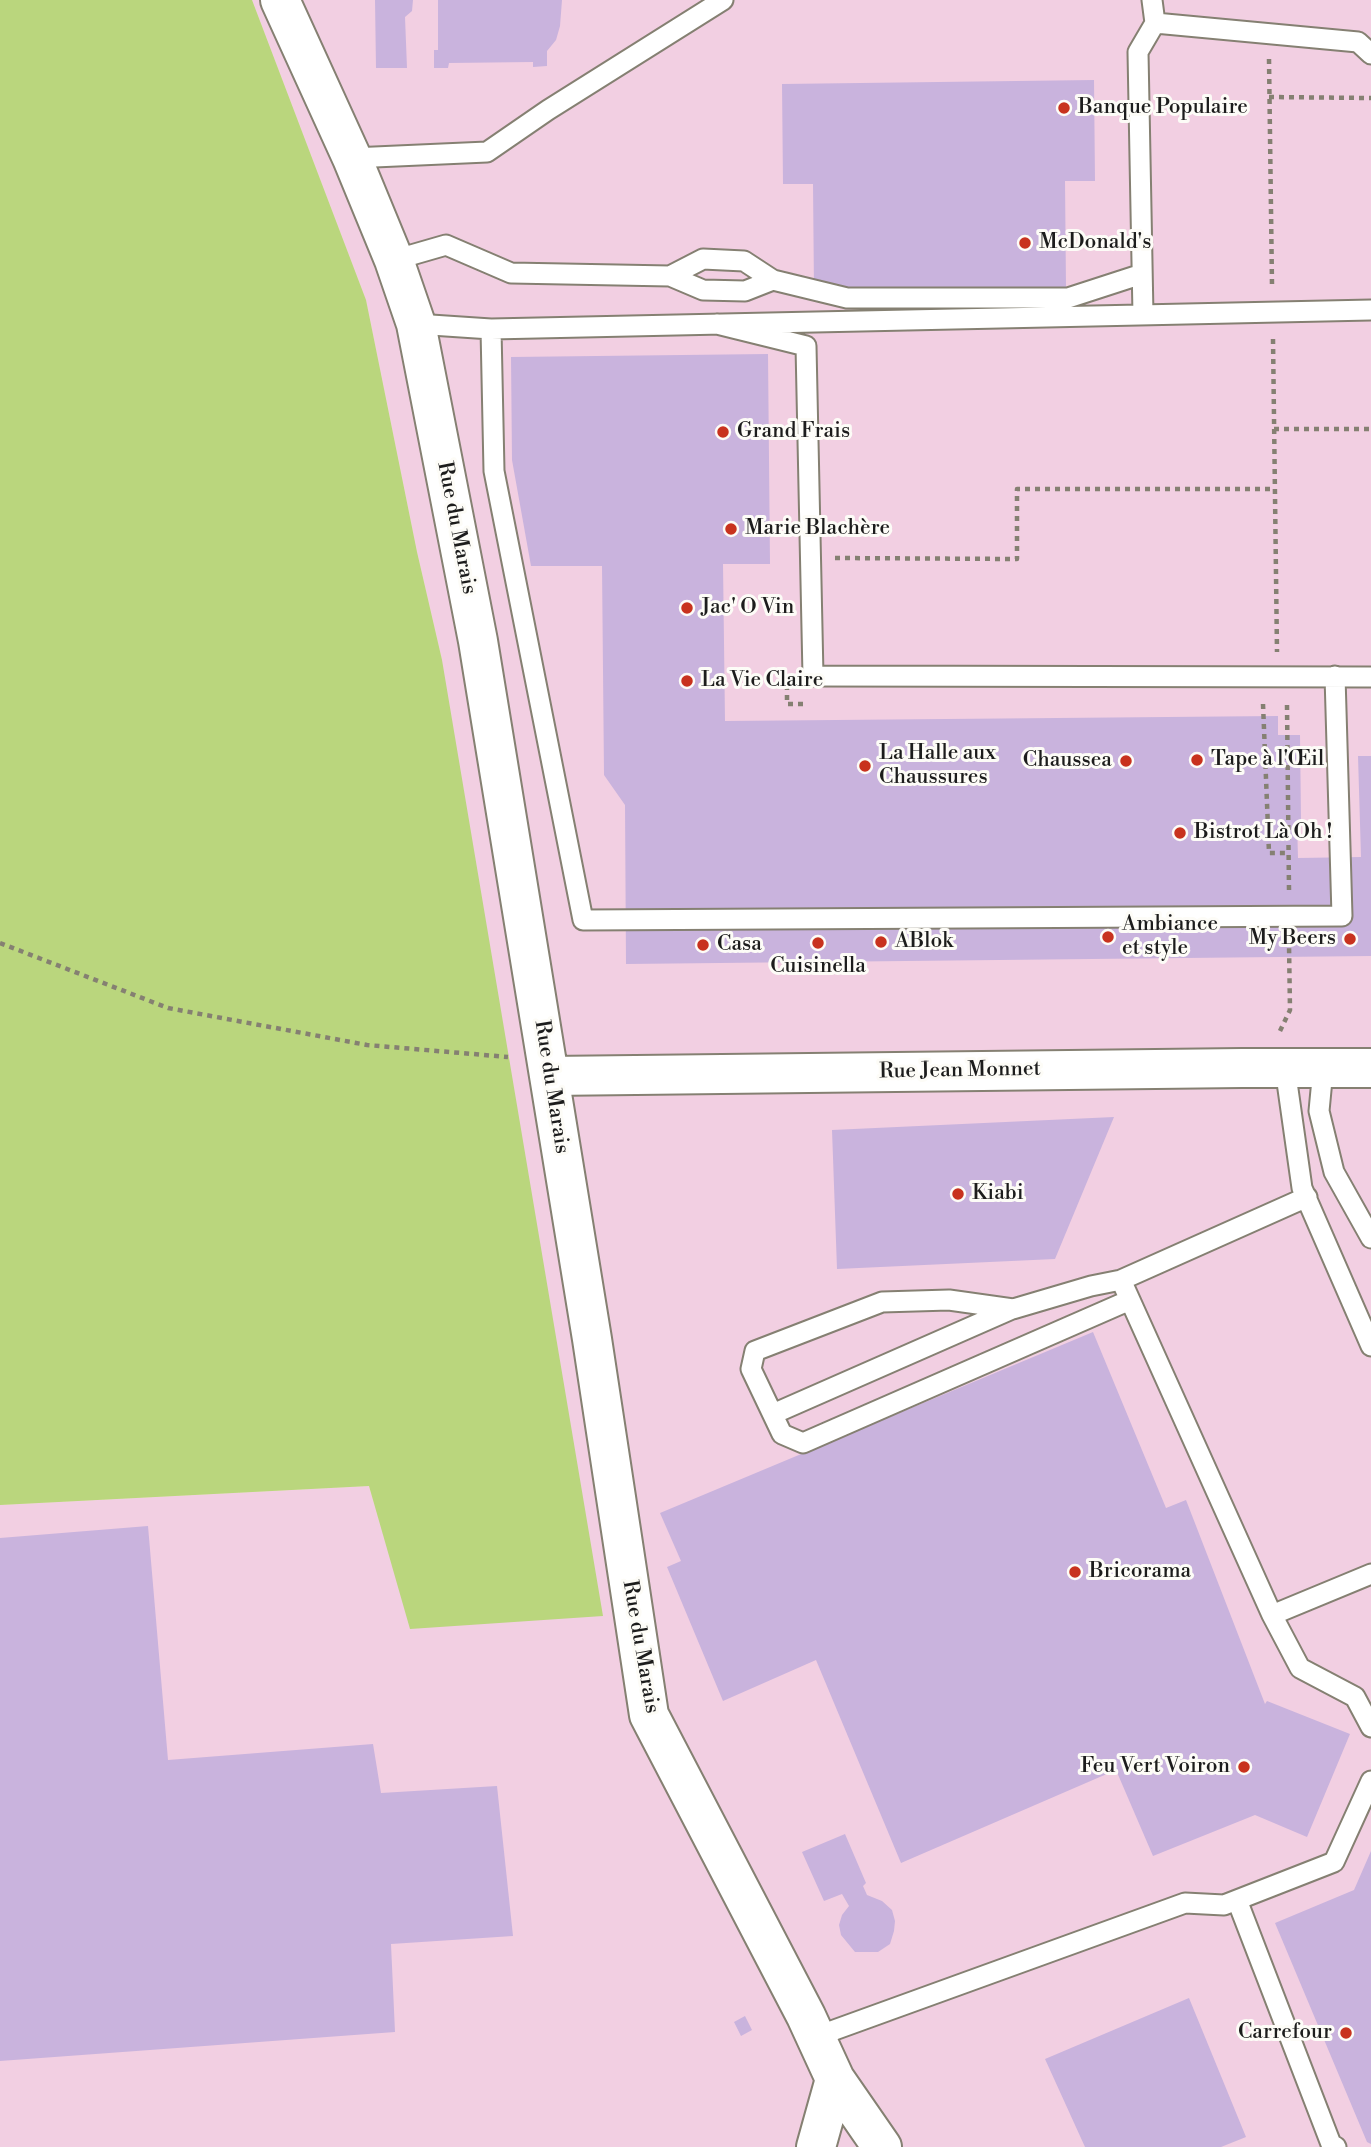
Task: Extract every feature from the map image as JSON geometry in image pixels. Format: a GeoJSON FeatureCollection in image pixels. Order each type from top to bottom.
{"type":"FeatureCollection","features":[{"type":"Feature","properties":{"kind":"street","name":"Rue du Marais"},"geometry":{"type":"LineString","coordinates":[[280,0],[352,158],[394,260],[416,324],[478,641],[592,1339],[649,1715],[835,2079],[882,2147]]}},
{"type":"Feature","properties":{"kind":"street","name":"Rue Jean Monnet"},"geometry":{"type":"LineString","coordinates":[[548,1068],[1371,1068]]}},
{"type":"Feature","properties":{"kind":"street"},"geometry":{"type":"LineString","coordinates":[[816,2147],[835,2079]]}},
{"type":"Feature","properties":{"kind":"lane"},"geometry":{"type":"LineString","coordinates":[[352,158],[487,152],[548,110],[723,0]]}},
{"type":"Feature","properties":{"kind":"lane"},"geometry":{"type":"LineString","coordinates":[[1143,315],[1138,52],[1155,23],[1152,0]]}},
{"type":"Feature","properties":{"kind":"lane"},"geometry":{"type":"LineString","coordinates":[[1155,23],[1358,42],[1371,54]]}},
{"type":"Feature","properties":{"kind":"lane"},"geometry":{"type":"LineString","coordinates":[[394,260],[446,245],[511,273],[670,276],[703,290],[745,291],[773,280]]}},
{"type":"Feature","properties":{"kind":"lane"},"geometry":{"type":"LineString","coordinates":[[670,276],[703,259],[744,261],[773,280],[847,298],[1068,298],[1100,290],[1142,274]]}},
{"type":"Feature","properties":{"kind":"lane"},"geometry":{"type":"LineString","coordinates":[[416,324],[491,329],[1371,310]]}},
{"type":"Feature","properties":{"kind":"lane"},"geometry":{"type":"LineString","coordinates":[[717,324],[806,346],[813,676],[1371,677]]}},
{"type":"Feature","properties":{"kind":"lane"},"geometry":{"type":"LineString","coordinates":[[491,329],[494,471],[583,920],[1342,916],[1335,676]]}},
{"type":"Feature","properties":{"kind":"lane"},"geometry":{"type":"LineString","coordinates":[[1273,1068],[1302,1188],[1371,1346]]}},
{"type":"Feature","properties":{"kind":"lane"},"geometry":{"type":"LineString","coordinates":[[1323,1069],[1319,1111],[1334,1172],[1362,1206],[1371,1238]]}},
{"type":"Feature","properties":{"kind":"lane"},"geometry":{"type":"LineString","coordinates":[[773,1414],[1013,1309],[1121,1280],[1307,1197]]}},
{"type":"Feature","properties":{"kind":"lane"},"geometry":{"type":"LineString","coordinates":[[1121,1280],[1272,1615],[1300,1668],[1355,1697],[1371,1727]]}},
{"type":"Feature","properties":{"kind":"lane"},"geometry":{"type":"LineString","coordinates":[[1013,1309],[949,1300],[882,1302],[755,1351],[751,1369],[782,1434],[803,1443],[1130,1300]]}},
{"type":"Feature","properties":{"kind":"lane"},"geometry":{"type":"LineString","coordinates":[[1272,1615],[1371,1574]]}},
{"type":"Feature","properties":{"kind":"lane"},"geometry":{"type":"LineString","coordinates":[[815,2037],[1185,1903],[1224,1905],[1334,1862],[1371,1781]]}},
{"type":"Feature","properties":{"kind":"lane"},"geometry":{"type":"LineString","coordinates":[[1237,1900],[1331,2144],[1336,2147]]}},
{"type":"Feature","properties":{"kind":"path"},"geometry":{"type":"LineString","coordinates":[[1268,33],[1278,676]]}},
{"type":"Feature","properties":{"kind":"path"},"geometry":{"type":"LineString","coordinates":[[1269,97],[1371,98]]}},
{"type":"Feature","properties":{"kind":"path"},"geometry":{"type":"LineString","coordinates":[[1274,429],[1371,429]]}},
{"type":"Feature","properties":{"kind":"path"},"geometry":{"type":"LineString","coordinates":[[812,558],[1017,559],[1017,489],[1275,489]]}},
{"type":"Feature","properties":{"kind":"path"},"geometry":{"type":"LineString","coordinates":[[1263,704],[1269,853],[1289,853]]}},
{"type":"Feature","properties":{"kind":"path"},"geometry":{"type":"LineString","coordinates":[[1273,1068],[1290,1010],[1287,705]]}},
{"type":"Feature","properties":{"kind":"path"},"geometry":{"type":"LineString","coordinates":[[0,943],[168,1008],[367,1045],[548,1068]]}},
{"type":"Feature","properties":{"kind":"shaded area"},"geometry":{"type":"Polygon","coordinates":[[[252,0],[1371,0],[1371,2147],[0,2147],[0,1505],[369,1486],[411,1629],[442,660],[417,552],[366,300],[252,0]]]}},
{"type":"Feature","properties":{"kind":"green space"},"geometry":{"type":"Polygon","coordinates":[[[0,0],[252,0],[366,300],[417,552],[442,660],[603,1616],[410,1629],[369,1486],[0,1505],[0,0]]]}},
{"type":"Feature","properties":{"kind":"building"},"geometry":{"type":"Polygon","coordinates":[[[375,0],[413,0],[412,11],[405,17],[407,68],[376,68],[375,0]]]}},
{"type":"Feature","properties":{"kind":"building"},"geometry":{"type":"Polygon","coordinates":[[[438,0],[562,0],[560,26],[556,40],[547,51],[547,66],[533,67],[533,62],[449,63],[448,68],[434,68],[434,50],[438,50],[438,0]]]}},
{"type":"Feature","properties":{"kind":"building"},"geometry":{"type":"Polygon","coordinates":[[[1094,80],[1095,181],[1065,181],[1066,288],[814,291],[813,184],[783,184],[782,84],[1094,80]]]}},
{"type":"Feature","properties":{"kind":"building"},"geometry":{"type":"Polygon","coordinates":[[[768,354],[770,564],[723,564],[725,721],[1278,716],[1278,735],[1300,735],[1301,820],[1297,820],[1298,858],[1361,857],[1358,756],[1371,756],[1371,956],[626,964],[625,805],[604,775],[602,566],[531,566],[512,460],[511,357],[768,354]]]}},
{"type":"Feature","properties":{"kind":"building","name":"Kiabi"},"geometry":{"type":"Polygon","coordinates":[[[1114,1117],[1055,1259],[837,1269],[832,1130],[1114,1117]]]}},
{"type":"Feature","properties":{"kind":"building"},"geometry":{"type":"Polygon","coordinates":[[[1093,1332],[1166,1508],[1186,1500],[1265,1704],[1267,1701],[1350,1734],[1307,1837],[1255,1815],[1153,1856],[1116,1770],[901,1863],[816,1660],[723,1701],[667,1567],[681,1561],[660,1513],[1093,1332]]]}},
{"type":"Feature","properties":{"kind":"building"},"geometry":{"type":"Polygon","coordinates":[[[148,1526],[168,1760],[373,1744],[381,1793],[497,1786],[513,1936],[391,1944],[395,2032],[0,2061],[0,1538],[148,1526]]]}},
{"type":"Feature","properties":{"kind":"building"},"geometry":{"type":"Polygon","coordinates":[[[845,1834],[866,1883],[863,1886],[867,1895],[882,1901],[892,1910],[895,1921],[890,1944],[878,1952],[855,1952],[841,1935],[839,1925],[849,1906],[842,1894],[824,1901],[802,1852],[845,1834]]]}},
{"type":"Feature","properties":{"kind":"building","name":"Carrefour"},"geometry":{"type":"Polygon","coordinates":[[[1371,1851],[1371,2144],[1367,2142],[1275,1923],[1354,1890],[1371,1851]]]}},
{"type":"Feature","properties":{"kind":"building"},"geometry":{"type":"Polygon","coordinates":[[[1189,1998],[1246,2137],[1221,2147],[1085,2147],[1045,2059],[1189,1998]]]}},
{"type":"Feature","properties":{"kind":"building"},"geometry":{"type":"Polygon","coordinates":[[[745,2016],[752,2030],[741,2036],[734,2022],[745,2016]]]}},
{"type":"Feature","properties":{"kind":"place","name":"Banque Populaire"},"geometry":{"type":"Point","coordinates":[1064,108]}},
{"type":"Feature","properties":{"kind":"place","name":"McDonald's"},"geometry":{"type":"Point","coordinates":[1025,243]}},
{"type":"Feature","properties":{"kind":"place","name":"Grand Frais"},"geometry":{"type":"Point","coordinates":[723,432]}},
{"type":"Feature","properties":{"kind":"place","name":"Marie Blachère"},"geometry":{"type":"Point","coordinates":[731,529]}},
{"type":"Feature","properties":{"kind":"place","name":"Jac' O Vin"},"geometry":{"type":"Point","coordinates":[687,608]}},
{"type":"Feature","properties":{"kind":"place","name":"La Vie Claire"},"geometry":{"type":"Point","coordinates":[687,681]}},
{"type":"Feature","properties":{"kind":"place","name":"Tape à l'Œil"},"geometry":{"type":"Point","coordinates":[1197,760]}},
{"type":"Feature","properties":{"kind":"place","name":"Chaussea"},"geometry":{"type":"Point","coordinates":[1126,761]}},
{"type":"Feature","properties":{"kind":"place","name":"La Halle aux Chaussures"},"geometry":{"type":"Point","coordinates":[865,766]}},
{"type":"Feature","properties":{"kind":"place","name":"Bistrot Là Oh !"},"geometry":{"type":"Point","coordinates":[1180,833]}},
{"type":"Feature","properties":{"kind":"place","name":"Ambiance et style"},"geometry":{"type":"Point","coordinates":[1108,937]}},
{"type":"Feature","properties":{"kind":"place","name":"My Beers"},"geometry":{"type":"Point","coordinates":[1350,939]}},
{"type":"Feature","properties":{"kind":"place","name":"ABlok"},"geometry":{"type":"Point","coordinates":[881,942]}},
{"type":"Feature","properties":{"kind":"place","name":"Cuisinella"},"geometry":{"type":"Point","coordinates":[818,943]}},
{"type":"Feature","properties":{"kind":"place","name":"Casa"},"geometry":{"type":"Point","coordinates":[703,945]}},
{"type":"Feature","properties":{"kind":"place","name":"Kiabi"},"geometry":{"type":"Point","coordinates":[958,1194]}},
{"type":"Feature","properties":{"kind":"place","name":"Bricorama"},"geometry":{"type":"Point","coordinates":[1075,1572]}},
{"type":"Feature","properties":{"kind":"place","name":"Feu Vert Voiron"},"geometry":{"type":"Point","coordinates":[1244,1767]}},
{"type":"Feature","properties":{"kind":"place","name":"Carrefour"},"geometry":{"type":"Point","coordinates":[1346,2033]}}]}
